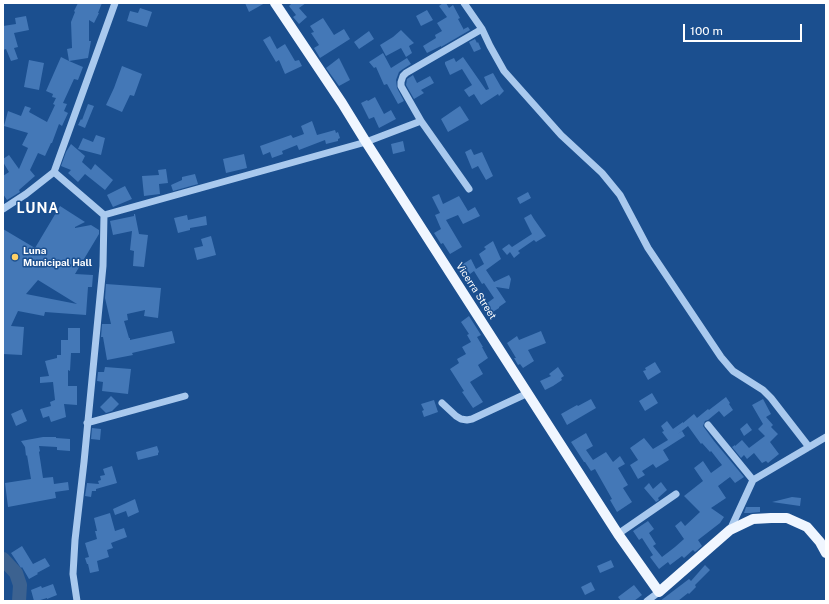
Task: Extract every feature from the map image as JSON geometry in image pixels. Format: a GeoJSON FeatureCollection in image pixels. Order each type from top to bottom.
{"type":"FeatureCollection","features":[{"type":"Feature","properties":{"kind":"main road","name":"Vicerra Street"},"geometry":{"type":"LineString","coordinates":[[274,3],[342,104],[618,534],[659,592]]}},
{"type":"Feature","properties":{"kind":"main road"},"geometry":{"type":"LineString","coordinates":[[659,592],[730,530],[753,519],[786,518],[807,527],[820,542],[826,553]]}},
{"type":"Feature","properties":{"kind":"street"},"geometry":{"type":"LineString","coordinates":[[3,209],[26,194],[54,172],[115,3]]}},
{"type":"Feature","properties":{"kind":"street"},"geometry":{"type":"LineString","coordinates":[[464,3],[482,29],[504,71],[561,135],[602,173],[624,202],[648,248],[721,357],[733,371],[763,390],[771,398],[809,447]]}},
{"type":"Feature","properties":{"kind":"street"},"geometry":{"type":"LineString","coordinates":[[469,189],[421,121],[401,82],[403,76],[482,29]]}},
{"type":"Feature","properties":{"kind":"street"},"geometry":{"type":"LineString","coordinates":[[104,215],[366,142],[421,121]]}},
{"type":"Feature","properties":{"kind":"street"},"geometry":{"type":"LineString","coordinates":[[54,172],[104,215]]}},
{"type":"Feature","properties":{"kind":"street"},"geometry":{"type":"LineString","coordinates":[[77,601],[73,567],[103,266],[104,215]]}},
{"type":"Feature","properties":{"kind":"street"},"geometry":{"type":"LineString","coordinates":[[442,403],[461,419],[472,420],[528,393]]}},
{"type":"Feature","properties":{"kind":"street"},"geometry":{"type":"LineString","coordinates":[[87,424],[185,396]]}},
{"type":"Feature","properties":{"kind":"street"},"geometry":{"type":"LineString","coordinates":[[708,424],[753,480]]}},
{"type":"Feature","properties":{"kind":"street"},"geometry":{"type":"LineString","coordinates":[[730,530],[753,480],[826,437]]}},
{"type":"Feature","properties":{"kind":"street"},"geometry":{"type":"LineString","coordinates":[[618,534],[676,494]]}},
{"type":"Feature","properties":{"kind":"street"},"geometry":{"type":"LineString","coordinates":[[647,601],[659,592]]}},
{"type":"Feature","properties":{"kind":"building"},"geometry":{"type":"Polygon","coordinates":[[[78,3],[102,3],[94,23],[89,20],[89,41],[91,41],[88,58],[69,61],[67,49],[72,48],[71,22],[78,3]]]}},
{"type":"Feature","properties":{"kind":"building"},"geometry":{"type":"Polygon","coordinates":[[[245,3],[265,3],[249,12],[245,3]]]}},
{"type":"Feature","properties":{"kind":"building"},"geometry":{"type":"Polygon","coordinates":[[[292,3],[306,3],[299,8],[307,17],[299,24],[293,17],[296,15],[289,6],[292,3]]]}},
{"type":"Feature","properties":{"kind":"building"},"geometry":{"type":"Polygon","coordinates":[[[446,3],[449,8],[453,5],[464,30],[468,27],[470,30],[441,47],[427,53],[423,46],[436,38],[435,35],[442,31],[437,23],[447,17],[439,6],[446,3]]]}},
{"type":"Feature","properties":{"kind":"building"},"geometry":{"type":"Polygon","coordinates":[[[140,8],[152,12],[147,27],[127,21],[130,11],[138,13],[140,8]]]}},
{"type":"Feature","properties":{"kind":"building"},"geometry":{"type":"Polygon","coordinates":[[[427,10],[433,20],[421,26],[416,16],[427,10]]]}},
{"type":"Feature","properties":{"kind":"building"},"geometry":{"type":"Polygon","coordinates":[[[26,16],[29,30],[14,33],[18,47],[14,48],[18,59],[11,61],[6,49],[3,50],[3,26],[16,24],[15,18],[26,16]]]}},
{"type":"Feature","properties":{"kind":"building"},"geometry":{"type":"Polygon","coordinates":[[[323,18],[334,35],[344,29],[350,39],[320,58],[314,48],[319,45],[311,33],[314,32],[310,26],[323,18]]]}},
{"type":"Feature","properties":{"kind":"building"},"geometry":{"type":"Polygon","coordinates":[[[401,30],[414,43],[409,46],[412,53],[406,57],[401,48],[386,56],[380,45],[401,30]]]}},
{"type":"Feature","properties":{"kind":"building"},"geometry":{"type":"Polygon","coordinates":[[[369,31],[374,39],[359,49],[354,42],[369,31]]]}},
{"type":"Feature","properties":{"kind":"building"},"geometry":{"type":"Polygon","coordinates":[[[270,36],[277,49],[285,44],[295,61],[299,60],[302,66],[285,74],[279,60],[276,62],[263,40],[270,36]]]}},
{"type":"Feature","properties":{"kind":"building"},"geometry":{"type":"Polygon","coordinates":[[[475,39],[481,49],[474,52],[469,42],[475,39]]]}},
{"type":"Feature","properties":{"kind":"building"},"geometry":{"type":"Polygon","coordinates":[[[383,53],[391,68],[407,58],[411,64],[399,72],[396,80],[397,88],[404,101],[398,104],[387,84],[384,85],[376,67],[374,68],[369,62],[383,53]]]}},
{"type":"Feature","properties":{"kind":"building"},"geometry":{"type":"Polygon","coordinates":[[[61,57],[83,67],[78,80],[74,79],[63,103],[67,104],[64,111],[68,113],[62,126],[59,124],[52,143],[45,156],[38,153],[30,170],[35,176],[19,190],[20,192],[7,200],[3,194],[3,176],[9,172],[3,162],[3,159],[9,155],[19,169],[28,148],[22,145],[28,133],[4,126],[8,111],[21,116],[25,106],[31,108],[29,112],[47,122],[55,105],[53,104],[56,98],[52,97],[53,94],[46,91],[61,57]]]}},
{"type":"Feature","properties":{"kind":"building"},"geometry":{"type":"Polygon","coordinates":[[[463,57],[486,90],[489,89],[484,77],[493,73],[504,91],[499,96],[498,94],[481,105],[474,94],[469,97],[464,90],[472,85],[462,69],[450,75],[445,64],[445,62],[454,58],[456,62],[463,57]]]}},
{"type":"Feature","properties":{"kind":"building"},"geometry":{"type":"Polygon","coordinates":[[[339,58],[350,80],[339,86],[326,68],[339,58]]]}},
{"type":"Feature","properties":{"kind":"building"},"geometry":{"type":"Polygon","coordinates":[[[29,60],[44,63],[39,90],[24,87],[29,60]]]}},
{"type":"Feature","properties":{"kind":"building"},"geometry":{"type":"Polygon","coordinates":[[[122,66],[142,74],[134,96],[130,95],[122,112],[106,105],[122,66]]]}},
{"type":"Feature","properties":{"kind":"building"},"geometry":{"type":"Polygon","coordinates":[[[413,75],[417,83],[430,76],[434,83],[421,90],[424,93],[414,99],[406,85],[407,79],[413,75]]]}},
{"type":"Feature","properties":{"kind":"building"},"geometry":{"type":"Polygon","coordinates":[[[375,97],[384,114],[391,110],[396,119],[379,128],[374,117],[369,119],[361,103],[375,97]]]}},
{"type":"Feature","properties":{"kind":"building"},"geometry":{"type":"Polygon","coordinates":[[[88,104],[94,106],[85,128],[78,125],[81,119],[82,120],[88,104]]]}},
{"type":"Feature","properties":{"kind":"building"},"geometry":{"type":"Polygon","coordinates":[[[460,106],[469,120],[448,132],[441,119],[460,106]]]}},
{"type":"Feature","properties":{"kind":"building"},"geometry":{"type":"Polygon","coordinates":[[[312,121],[317,135],[335,130],[336,133],[338,132],[340,138],[338,141],[326,144],[325,140],[299,150],[297,145],[282,151],[283,154],[272,158],[270,152],[263,155],[260,146],[291,135],[293,138],[304,134],[301,126],[312,121]]]}},
{"type":"Feature","properties":{"kind":"building"},"geometry":{"type":"Polygon","coordinates":[[[96,135],[105,138],[101,155],[78,149],[83,138],[93,142],[96,135]]]}},
{"type":"Feature","properties":{"kind":"building"},"geometry":{"type":"Polygon","coordinates":[[[403,141],[405,151],[393,154],[391,144],[403,141]]]}},
{"type":"Feature","properties":{"kind":"building"},"geometry":{"type":"Polygon","coordinates":[[[71,144],[85,156],[82,162],[91,170],[95,164],[113,180],[105,190],[85,174],[78,182],[68,173],[71,170],[61,166],[66,152],[71,144]]]}},
{"type":"Feature","properties":{"kind":"building"},"geometry":{"type":"Polygon","coordinates":[[[471,149],[474,155],[482,152],[493,176],[486,180],[478,166],[472,169],[465,152],[471,149]]]}},
{"type":"Feature","properties":{"kind":"building"},"geometry":{"type":"Polygon","coordinates":[[[244,154],[247,168],[226,173],[223,159],[244,154]]]}},
{"type":"Feature","properties":{"kind":"building"},"geometry":{"type":"Polygon","coordinates":[[[166,169],[168,183],[159,184],[160,194],[144,196],[142,176],[159,175],[158,170],[166,169]]]}},
{"type":"Feature","properties":{"kind":"building"},"geometry":{"type":"Polygon","coordinates":[[[195,174],[198,184],[173,191],[171,185],[182,180],[182,177],[195,174]]]}},
{"type":"Feature","properties":{"kind":"building"},"geometry":{"type":"Polygon","coordinates":[[[125,186],[132,199],[113,207],[107,195],[125,186]]]}},
{"type":"Feature","properties":{"kind":"building"},"geometry":{"type":"Polygon","coordinates":[[[528,192],[531,198],[520,204],[517,198],[528,192]]]}},
{"type":"Feature","properties":{"kind":"building"},"geometry":{"type":"Polygon","coordinates":[[[439,194],[443,204],[459,196],[468,211],[475,207],[480,216],[463,224],[458,215],[446,220],[462,247],[450,254],[434,233],[441,229],[435,215],[440,213],[432,197],[439,194]]]}},
{"type":"Feature","properties":{"kind":"building"},"geometry":{"type":"Polygon","coordinates":[[[60,206],[85,222],[75,228],[91,225],[99,230],[99,234],[75,274],[93,275],[92,287],[88,287],[86,315],[45,312],[44,316],[18,311],[11,326],[24,327],[22,355],[3,354],[3,229],[35,248],[60,206]],[[38,280],[26,294],[77,304],[38,280]]]}},
{"type":"Feature","properties":{"kind":"building"},"geometry":{"type":"Polygon","coordinates":[[[134,214],[139,234],[148,235],[144,267],[133,266],[134,251],[130,250],[132,231],[113,235],[110,221],[134,216],[134,214]]]}},
{"type":"Feature","properties":{"kind":"building"},"geometry":{"type":"Polygon","coordinates":[[[531,214],[546,236],[536,242],[534,240],[518,251],[520,253],[514,258],[510,252],[507,255],[502,249],[509,244],[512,247],[532,234],[524,218],[531,214]]]}},
{"type":"Feature","properties":{"kind":"building"},"geometry":{"type":"Polygon","coordinates":[[[187,215],[188,220],[206,216],[207,225],[190,228],[190,230],[178,233],[174,218],[187,215]]]}},
{"type":"Feature","properties":{"kind":"building"},"geometry":{"type":"Polygon","coordinates":[[[211,236],[216,255],[197,260],[194,248],[203,246],[201,239],[211,236]]]}},
{"type":"Feature","properties":{"kind":"building"},"geometry":{"type":"Polygon","coordinates":[[[493,241],[501,259],[486,270],[494,282],[509,275],[511,279],[509,289],[496,287],[506,302],[488,315],[482,307],[494,298],[484,283],[482,284],[474,271],[470,274],[463,264],[471,259],[476,269],[484,264],[479,254],[486,249],[484,247],[493,241]]]}},
{"type":"Feature","properties":{"kind":"building"},"geometry":{"type":"Polygon","coordinates":[[[106,284],[161,288],[158,318],[144,316],[145,310],[127,314],[128,320],[124,321],[130,340],[172,331],[175,343],[132,353],[133,355],[107,360],[103,337],[101,337],[102,324],[111,324],[105,298],[106,284]]]}},
{"type":"Feature","properties":{"kind":"building"},"geometry":{"type":"Polygon","coordinates":[[[469,316],[481,335],[477,337],[488,358],[478,365],[483,374],[470,382],[483,402],[473,408],[462,392],[464,391],[450,369],[459,363],[457,359],[466,354],[462,347],[471,342],[467,335],[469,334],[461,322],[469,316]]]}},
{"type":"Feature","properties":{"kind":"building"},"geometry":{"type":"Polygon","coordinates":[[[68,328],[80,328],[80,353],[71,353],[70,371],[68,370],[68,386],[77,386],[77,405],[64,404],[66,417],[51,422],[49,416],[43,418],[40,409],[51,406],[50,402],[55,400],[53,382],[40,383],[40,377],[49,376],[45,361],[57,358],[57,355],[61,355],[61,340],[68,340],[68,328]]]}},
{"type":"Feature","properties":{"kind":"building"},"geometry":{"type":"Polygon","coordinates":[[[541,331],[546,343],[528,350],[534,361],[523,368],[520,364],[518,365],[514,358],[516,358],[507,343],[517,336],[519,340],[541,331]]]}},
{"type":"Feature","properties":{"kind":"building"},"geometry":{"type":"Polygon","coordinates":[[[655,362],[661,372],[648,380],[643,371],[655,362]]]}},
{"type":"Feature","properties":{"kind":"building"},"geometry":{"type":"Polygon","coordinates":[[[105,367],[131,369],[128,394],[102,391],[103,382],[97,381],[98,372],[104,372],[105,367]]]}},
{"type":"Feature","properties":{"kind":"building"},"geometry":{"type":"Polygon","coordinates":[[[558,367],[564,376],[561,378],[562,380],[545,390],[540,381],[551,376],[549,374],[558,367]]]}},
{"type":"Feature","properties":{"kind":"building"},"geometry":{"type":"Polygon","coordinates":[[[652,393],[658,403],[645,411],[639,401],[652,393]]]}},
{"type":"Feature","properties":{"kind":"building"},"geometry":{"type":"Polygon","coordinates":[[[111,396],[119,404],[112,411],[106,413],[100,407],[111,396]]]}},
{"type":"Feature","properties":{"kind":"building"},"geometry":{"type":"Polygon","coordinates":[[[726,397],[733,410],[724,417],[719,411],[705,421],[703,426],[744,477],[735,483],[730,477],[718,486],[726,498],[711,508],[724,517],[720,523],[698,540],[702,546],[695,552],[693,550],[684,558],[682,556],[670,565],[668,562],[659,569],[650,557],[653,555],[642,538],[639,540],[633,531],[648,521],[654,529],[649,533],[656,544],[653,546],[662,557],[684,539],[675,526],[681,521],[685,526],[700,512],[684,496],[703,481],[694,468],[703,461],[711,473],[722,465],[711,451],[710,452],[702,443],[701,444],[688,426],[678,434],[682,431],[685,436],[663,450],[669,460],[656,468],[653,464],[642,471],[645,475],[638,479],[630,465],[638,460],[630,448],[644,438],[653,449],[668,440],[662,432],[664,431],[661,426],[667,421],[673,429],[694,414],[697,418],[726,397]]]}},
{"type":"Feature","properties":{"kind":"building"},"geometry":{"type":"Polygon","coordinates":[[[591,399],[596,408],[567,425],[561,414],[591,399]]]}},
{"type":"Feature","properties":{"kind":"building"},"geometry":{"type":"Polygon","coordinates":[[[763,399],[771,414],[766,417],[773,425],[771,427],[778,434],[770,442],[779,454],[768,463],[766,461],[762,463],[754,453],[747,459],[744,455],[741,458],[732,447],[742,440],[749,448],[765,436],[758,429],[763,424],[752,405],[763,399]]]}},
{"type":"Feature","properties":{"kind":"building"},"geometry":{"type":"Polygon","coordinates":[[[434,400],[438,412],[424,417],[422,411],[424,410],[421,404],[434,400]]]}},
{"type":"Feature","properties":{"kind":"building"},"geometry":{"type":"Polygon","coordinates":[[[22,409],[27,421],[16,426],[11,414],[22,409]]]}},
{"type":"Feature","properties":{"kind":"building"},"geometry":{"type":"Polygon","coordinates":[[[747,423],[752,430],[744,436],[740,429],[747,423]]]}},
{"type":"Feature","properties":{"kind":"building"},"geometry":{"type":"Polygon","coordinates":[[[92,428],[101,429],[100,440],[91,439],[92,428]]]}},
{"type":"Feature","properties":{"kind":"building"},"geometry":{"type":"Polygon","coordinates":[[[586,433],[593,446],[586,450],[593,460],[606,452],[613,462],[620,456],[625,464],[618,468],[628,485],[623,488],[632,502],[617,512],[610,500],[612,499],[595,469],[591,471],[571,442],[586,433]]]}},
{"type":"Feature","properties":{"kind":"building"},"geometry":{"type":"Polygon","coordinates":[[[43,437],[70,439],[70,451],[57,450],[57,447],[39,446],[43,478],[53,477],[54,484],[68,482],[69,490],[55,492],[56,498],[8,507],[5,483],[31,479],[25,447],[21,441],[43,437]]]}},
{"type":"Feature","properties":{"kind":"building"},"geometry":{"type":"Polygon","coordinates":[[[157,446],[159,452],[158,455],[138,460],[136,452],[157,446]]]}},
{"type":"Feature","properties":{"kind":"building"},"geometry":{"type":"Polygon","coordinates":[[[112,466],[117,483],[96,489],[96,491],[92,491],[91,497],[85,496],[87,483],[99,484],[98,481],[101,480],[100,476],[105,475],[103,469],[112,466]]]}},
{"type":"Feature","properties":{"kind":"building"},"geometry":{"type":"Polygon","coordinates":[[[661,482],[667,490],[658,498],[659,500],[656,502],[644,488],[649,483],[653,489],[661,482]]]}},
{"type":"Feature","properties":{"kind":"building"},"geometry":{"type":"Polygon","coordinates":[[[792,497],[801,498],[800,506],[772,502],[792,497]]]}},
{"type":"Feature","properties":{"kind":"building"},"geometry":{"type":"Polygon","coordinates":[[[135,499],[139,512],[128,517],[126,511],[115,515],[113,509],[135,499]]]}},
{"type":"Feature","properties":{"kind":"building"},"geometry":{"type":"Polygon","coordinates":[[[746,507],[760,507],[760,512],[744,513],[746,507]]]}},
{"type":"Feature","properties":{"kind":"building"},"geometry":{"type":"Polygon","coordinates":[[[110,513],[115,531],[124,528],[127,537],[111,543],[113,548],[107,550],[109,557],[97,561],[99,571],[90,573],[85,558],[89,557],[85,543],[97,539],[94,518],[110,513]]]}},
{"type":"Feature","properties":{"kind":"building"},"geometry":{"type":"Polygon","coordinates":[[[22,546],[33,564],[45,558],[50,566],[29,579],[11,553],[22,546]]]}},
{"type":"Feature","properties":{"kind":"building"},"geometry":{"type":"Polygon","coordinates":[[[611,560],[614,567],[600,573],[597,566],[611,560]]]}},
{"type":"Feature","properties":{"kind":"building"},"geometry":{"type":"Polygon","coordinates":[[[705,565],[710,570],[695,585],[696,587],[689,594],[688,593],[678,601],[660,601],[689,579],[691,581],[705,565]]]}},
{"type":"Feature","properties":{"kind":"building"},"geometry":{"type":"Polygon","coordinates":[[[591,582],[595,590],[585,595],[581,587],[591,582]]]}},
{"type":"Feature","properties":{"kind":"building"},"geometry":{"type":"Polygon","coordinates":[[[53,584],[57,595],[47,599],[34,601],[31,590],[41,586],[42,588],[53,584]]]}},
{"type":"Feature","properties":{"kind":"building"},"geometry":{"type":"Polygon","coordinates":[[[634,585],[642,595],[634,601],[621,601],[618,597],[634,585]]]}},
{"type":"Feature","properties":{"kind":"waterway"},"geometry":{"type":"LineString","coordinates":[[3,559],[16,573],[20,585],[19,601]]}},
{"type":"Feature","properties":{"kind":"place","name":"Luna Municipal Hall"},"geometry":{"type":"Point","coordinates":[15,257]}},
{"type":"Feature","properties":{"kind":"district","name":"LUNA"},"geometry":{"type":"Point","coordinates":[38,209]}}]}
